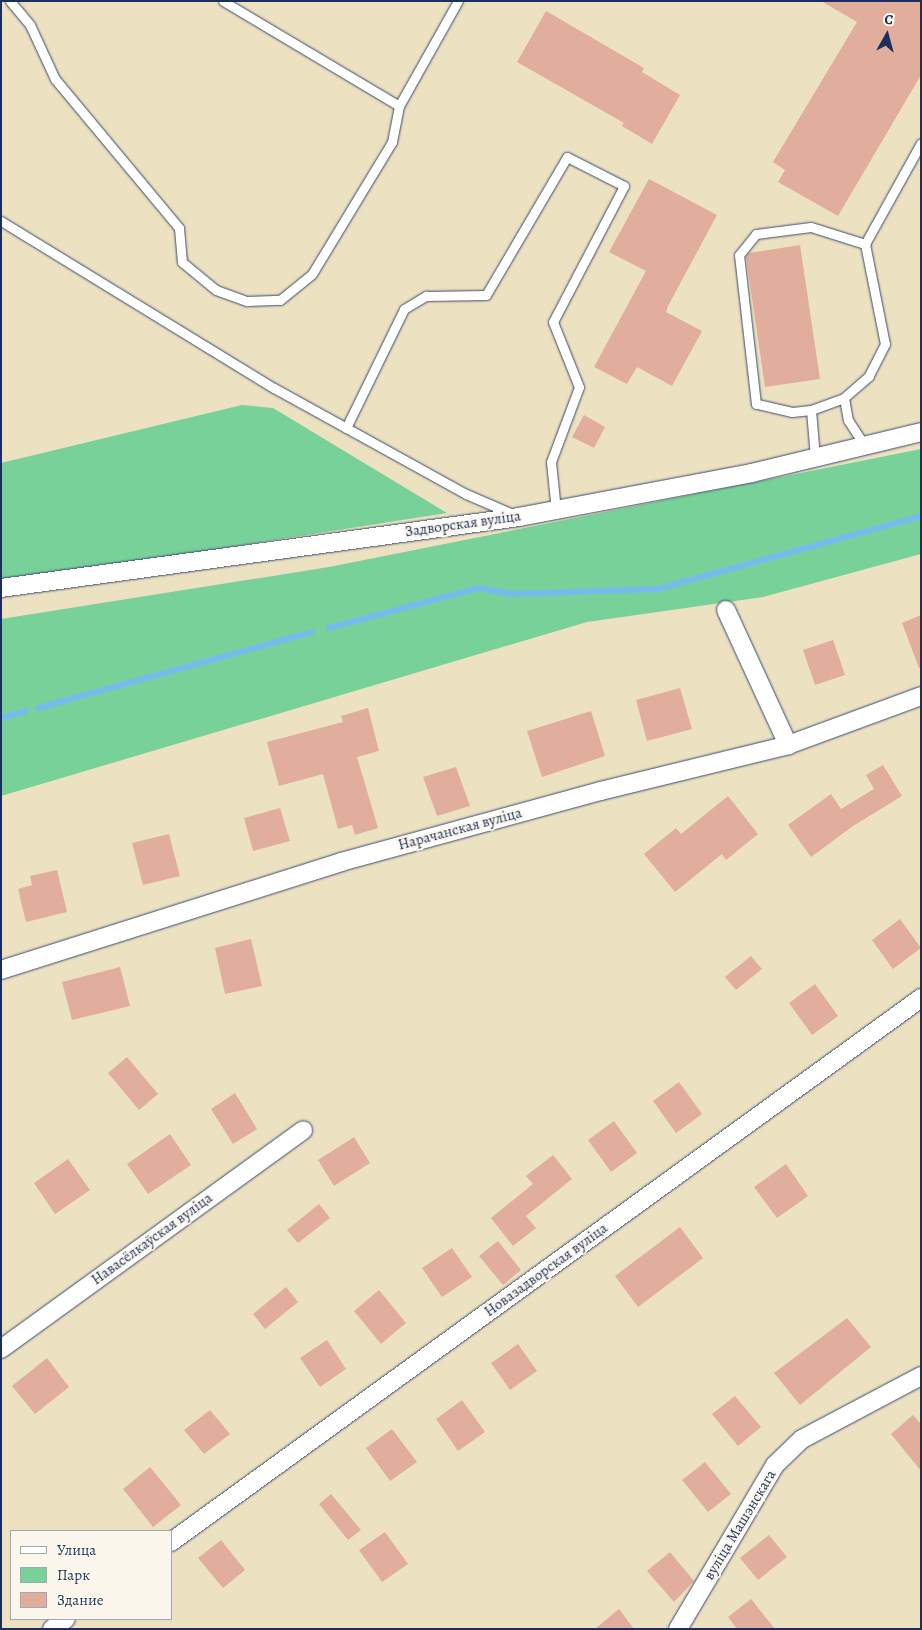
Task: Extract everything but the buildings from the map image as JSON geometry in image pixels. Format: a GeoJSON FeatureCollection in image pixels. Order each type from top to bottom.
{"type":"FeatureCollection","features":[{"type":"Feature","properties":{"kind":"street","name":"Задворская вуліца"},"geometry":{"type":"LineString","coordinates":[[1,588],[519,517],[752,473],[921,432]]}},
{"type":"Feature","properties":{"kind":"street"},"geometry":{"type":"LineString","coordinates":[[726,610],[788,745]]}},
{"type":"Feature","properties":{"kind":"street","name":"Нарачанская вуліца"},"geometry":{"type":"LineString","coordinates":[[1,970],[341,862],[600,791],[788,745],[921,696]]}},
{"type":"Feature","properties":{"kind":"street","name":"Новазадворская вуліца"},"geometry":{"type":"LineString","coordinates":[[172,1541],[921,998]]}},
{"type":"Feature","properties":{"kind":"street","name":"Навасёлкаўская вуліца"},"geometry":{"type":"LineString","coordinates":[[1,1349],[303,1130]]}},
{"type":"Feature","properties":{"kind":"street","name":"вуліца Машэнскага"},"geometry":{"type":"LineString","coordinates":[[678,1629],[775,1465],[802,1440],[921,1376]]}},
{"type":"Feature","properties":{"kind":"street"},"geometry":{"type":"LineString","coordinates":[[52,1629],[65,1620]]}},
{"type":"Feature","properties":{"kind":"lane"},"geometry":{"type":"LineString","coordinates":[[10,1],[30,24],[55,79],[179,228],[182,262],[216,290],[247,301],[280,300],[312,274],[392,142],[399,106],[458,1]]}},
{"type":"Feature","properties":{"kind":"lane"},"geometry":{"type":"LineString","coordinates":[[223,1],[399,106]]}},
{"type":"Feature","properties":{"kind":"lane"},"geometry":{"type":"LineString","coordinates":[[864,244],[811,227],[756,234],[739,254],[756,404],[792,412],[811,410],[844,398],[869,376],[885,344],[864,244],[921,143]]}},
{"type":"Feature","properties":{"kind":"lane"},"geometry":{"type":"LineString","coordinates":[[346,428],[404,309],[426,296],[486,295],[567,157],[624,186],[553,322],[579,387],[551,462],[556,510]]}},
{"type":"Feature","properties":{"kind":"lane"},"geometry":{"type":"LineString","coordinates":[[1,221],[274,388],[466,494],[519,517]]}},
{"type":"Feature","properties":{"kind":"lane"},"geometry":{"type":"LineString","coordinates":[[844,398],[848,420],[865,446]]}},
{"type":"Feature","properties":{"kind":"lane"},"geometry":{"type":"LineString","coordinates":[[811,410],[815,458]]}},
{"type":"Feature","properties":{"kind":"green space"},"geometry":{"type":"Polygon","coordinates":[[[242,405],[273,408],[447,513],[1,583],[1,463],[242,405]]]}},
{"type":"Feature","properties":{"kind":"green space"},"geometry":{"type":"Polygon","coordinates":[[[921,449],[921,554],[763,597],[587,622],[1,796],[1,619],[329,567],[921,449]]]}},
{"type":"Feature","properties":{"kind":"waterway"},"geometry":{"type":"LineString","coordinates":[[329,628],[478,588],[513,594],[658,589],[921,516]]}},
{"type":"Feature","properties":{"kind":"waterway"},"geometry":{"type":"LineString","coordinates":[[38,708],[312,632]]}},
{"type":"Feature","properties":{"kind":"waterway"},"geometry":{"type":"LineString","coordinates":[[1,718],[26,711]]}}]}
